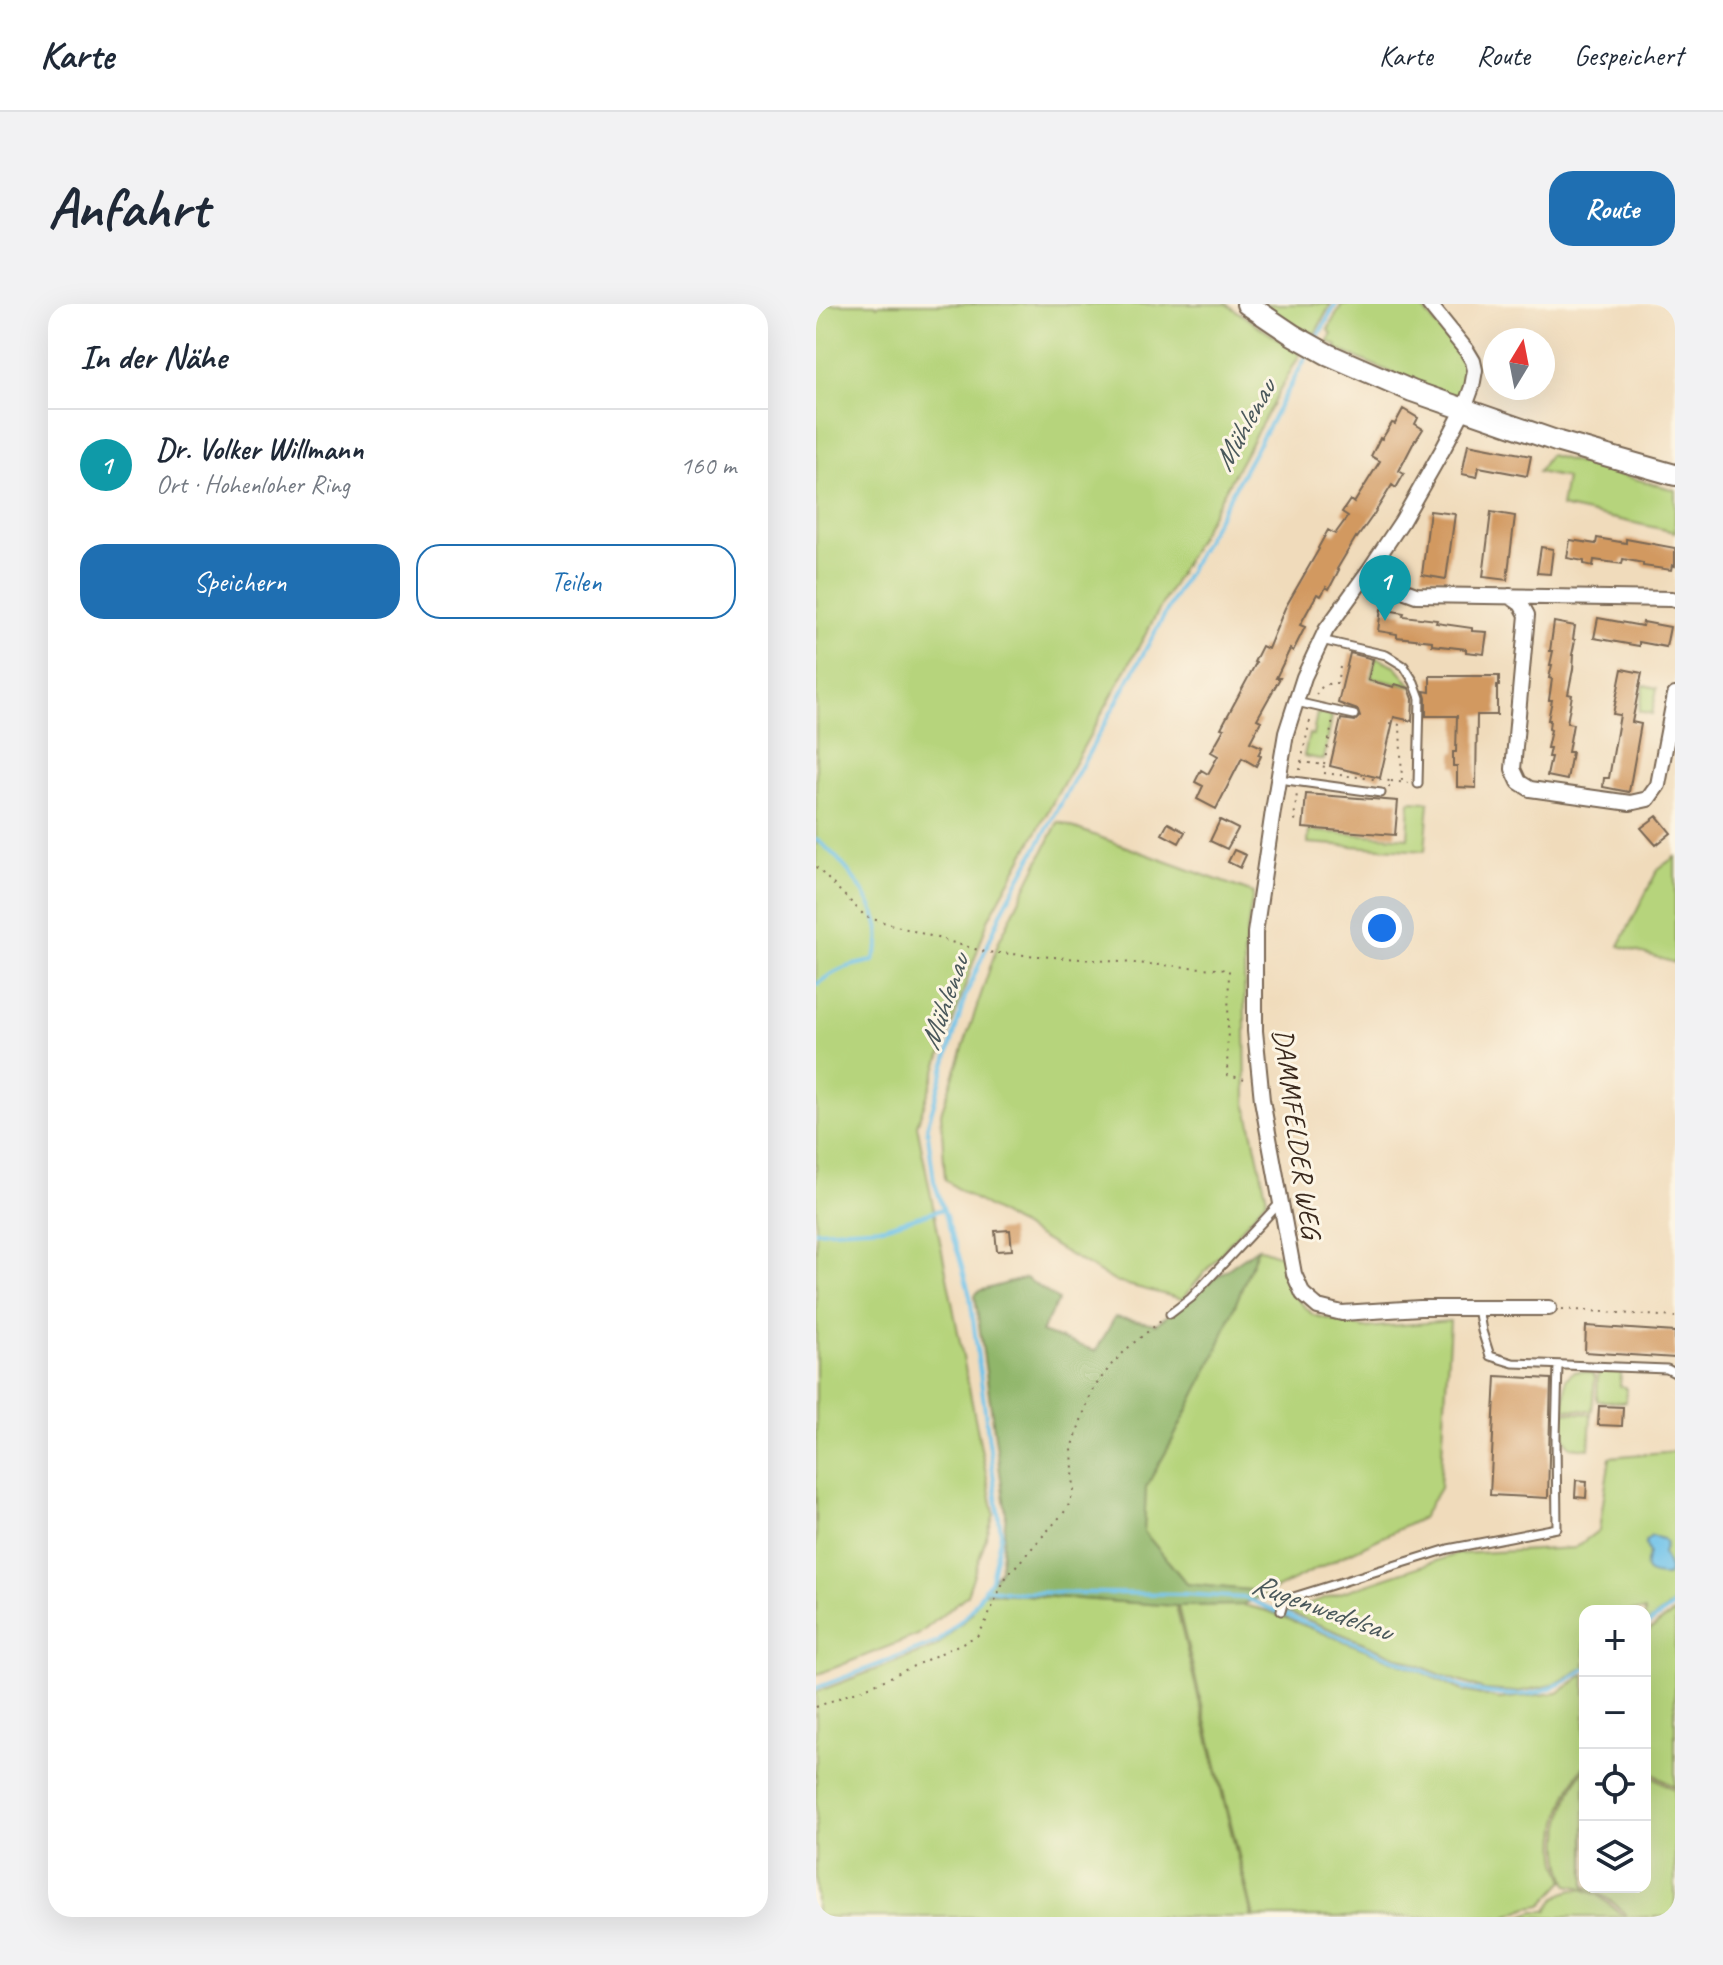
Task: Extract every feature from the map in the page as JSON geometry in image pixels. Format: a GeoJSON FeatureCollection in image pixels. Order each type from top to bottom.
{"type":"FeatureCollection","features":[{"type":"Feature","properties":{"kind":"main road"},"geometry":{"type":"LineString","coordinates":[[1247,304],[1327,354],[1412,391],[1559,442],[1675,475]]}},
{"type":"Feature","properties":{"kind":"street","name":"DAMMFELDER WEG"},"geometry":{"type":"LineString","coordinates":[[1429,304],[1467,351],[1480,375],[1402,521],[1326,630],[1304,677],[1286,733],[1255,933],[1255,1031],[1260,1083],[1294,1274],[1303,1294],[1318,1307],[1342,1313],[1420,1308],[1549,1308]]}},
{"type":"Feature","properties":{"kind":"street"},"geometry":{"type":"LineString","coordinates":[[1370,569],[1397,588],[1416,595],[1675,600]]}},
{"type":"Feature","properties":{"kind":"street"},"geometry":{"type":"LineString","coordinates":[[1510,596],[1521,604],[1527,615],[1513,769],[1519,782],[1530,789],[1630,803],[1648,799],[1658,785],[1675,695]]}},
{"type":"Feature","properties":{"kind":"lane"},"geometry":{"type":"LineString","coordinates":[[1321,640],[1386,655],[1404,666],[1420,698],[1418,784]]}},
{"type":"Feature","properties":{"kind":"lane"},"geometry":{"type":"LineString","coordinates":[[1296,702],[1354,715]]}},
{"type":"Feature","properties":{"kind":"lane"},"geometry":{"type":"LineString","coordinates":[[1279,779],[1381,793]]}},
{"type":"Feature","properties":{"kind":"lane"},"geometry":{"type":"LineString","coordinates":[[1170,1314],[1191,1298],[1280,1202]]}},
{"type":"Feature","properties":{"kind":"lane"},"geometry":{"type":"LineString","coordinates":[[1478,1308],[1490,1356],[1513,1363],[1667,1369],[1675,1373]]}},
{"type":"Feature","properties":{"kind":"lane"},"geometry":{"type":"LineString","coordinates":[[1281,1611],[1284,1600],[1448,1549],[1557,1528],[1558,1365]]}},
{"type":"Feature","properties":{"kind":"path"},"geometry":{"type":"LineString","coordinates":[[1296,820],[1298,781],[1315,696],[1326,684],[1337,683],[1340,667],[1337,662]]}},
{"type":"Feature","properties":{"kind":"path"},"geometry":{"type":"LineString","coordinates":[[1335,711],[1323,773],[1418,784]]}},
{"type":"Feature","properties":{"kind":"path"},"geometry":{"type":"LineString","coordinates":[[1390,723],[1400,725],[1402,782]]}},
{"type":"Feature","properties":{"kind":"path"},"geometry":{"type":"LineString","coordinates":[[1301,762],[1324,765]]}},
{"type":"Feature","properties":{"kind":"path"},"geometry":{"type":"LineString","coordinates":[[1381,793],[1388,793],[1390,781]]}},
{"type":"Feature","properties":{"kind":"path"},"geometry":{"type":"LineString","coordinates":[[816,867],[866,917],[985,952],[1229,970],[1227,1075],[1260,1083]]}},
{"type":"Feature","properties":{"kind":"path"},"geometry":{"type":"LineString","coordinates":[[1549,1308],[1675,1317]]}},
{"type":"Feature","properties":{"kind":"path"},"geometry":{"type":"LineString","coordinates":[[816,1707],[882,1681],[977,1636],[987,1623],[1003,1583],[1067,1509],[1074,1491],[1072,1449],[1093,1389],[1131,1345],[1170,1314]]}},
{"type":"Feature","properties":{"kind":"green space"},"geometry":{"type":"Polygon","coordinates":[[[816,304],[1226,304],[1300,354],[988,920],[917,1125],[994,1514],[967,1595],[918,1635],[816,1675],[816,304]]]}},
{"type":"Feature","properties":{"kind":"green space"},"geometry":{"type":"Polygon","coordinates":[[[1261,304],[1331,304],[1315,334],[1292,325],[1261,304]]]}},
{"type":"Feature","properties":{"kind":"green space"},"geometry":{"type":"Polygon","coordinates":[[[1342,304],[1419,304],[1464,360],[1468,374],[1463,389],[1455,395],[1445,395],[1336,349],[1337,346],[1328,342],[1332,333],[1328,330],[1342,304]]]}},
{"type":"Feature","properties":{"kind":"green space"},"geometry":{"type":"Polygon","coordinates":[[[1549,455],[1675,490],[1675,532],[1561,507],[1566,478],[1538,472],[1549,455]]]}},
{"type":"Feature","properties":{"kind":"green space"},"geometry":{"type":"Polygon","coordinates":[[[1376,657],[1396,666],[1413,687],[1371,678],[1376,657]]]}},
{"type":"Feature","properties":{"kind":"green space"},"geometry":{"type":"Polygon","coordinates":[[[1644,685],[1657,688],[1652,714],[1639,711],[1644,685]]]}},
{"type":"Feature","properties":{"kind":"green space"},"geometry":{"type":"Polygon","coordinates":[[[1317,713],[1332,716],[1324,760],[1304,756],[1309,734],[1313,735],[1317,713]]]}},
{"type":"Feature","properties":{"kind":"green space"},"geometry":{"type":"Polygon","coordinates":[[[1410,801],[1429,802],[1425,851],[1308,843],[1309,831],[1408,838],[1410,801]]]}},
{"type":"Feature","properties":{"kind":"green space"},"geometry":{"type":"Polygon","coordinates":[[[1058,822],[1253,893],[1244,952],[1246,1102],[1267,1199],[1182,1299],[1116,1282],[945,1179],[941,1113],[999,941],[1058,822]]]}},
{"type":"Feature","properties":{"kind":"green space"},"geometry":{"type":"Polygon","coordinates":[[[1675,857],[1675,963],[1619,946],[1658,869],[1675,857]]]}},
{"type":"Feature","properties":{"kind":"green space"},"geometry":{"type":"Polygon","coordinates":[[[1258,1248],[1281,1256],[1291,1293],[1313,1315],[1364,1328],[1450,1321],[1440,1488],[1422,1518],[1269,1592],[1187,1584],[1144,1532],[1146,1487],[1215,1355],[1258,1248]]]}},
{"type":"Feature","properties":{"kind":"green space"},"geometry":{"type":"Polygon","coordinates":[[[1258,1248],[1215,1355],[1146,1487],[1144,1532],[1187,1584],[1269,1592],[1243,1605],[1176,1606],[982,1592],[1000,1570],[1006,1514],[975,1295],[979,1291],[1026,1278],[1058,1300],[1041,1332],[1096,1351],[1115,1317],[1156,1324],[1258,1248]]]}},
{"type":"Feature","properties":{"kind":"green space"},"geometry":{"type":"Polygon","coordinates":[[[1583,1371],[1595,1377],[1592,1411],[1564,1409],[1566,1379],[1573,1372],[1583,1371]]]}},
{"type":"Feature","properties":{"kind":"green space"},"geometry":{"type":"Polygon","coordinates":[[[1598,1371],[1621,1372],[1620,1386],[1626,1387],[1626,1402],[1597,1401],[1598,1371]]]}},
{"type":"Feature","properties":{"kind":"green space"},"geometry":{"type":"Polygon","coordinates":[[[1564,1412],[1591,1414],[1589,1449],[1571,1447],[1565,1439],[1564,1412]]]}},
{"type":"Feature","properties":{"kind":"green space"},"geometry":{"type":"Polygon","coordinates":[[[1675,1451],[1675,1603],[1651,1620],[1651,1605],[1579,1605],[1579,1670],[1553,1685],[1517,1692],[1485,1690],[1286,1611],[1457,1554],[1575,1548],[1599,1530],[1610,1457],[1675,1451]]]}},
{"type":"Feature","properties":{"kind":"green space"},"geometry":{"type":"Polygon","coordinates":[[[982,1592],[1176,1606],[1252,1917],[816,1917],[816,1692],[936,1647],[972,1613],[982,1592]]]}},
{"type":"Feature","properties":{"kind":"green space"},"geometry":{"type":"Polygon","coordinates":[[[1243,1605],[1268,1611],[1463,1691],[1499,1699],[1558,1693],[1579,1678],[1579,1774],[1566,1798],[1557,1837],[1558,1862],[1565,1880],[1542,1905],[1528,1907],[1505,1917],[1254,1917],[1178,1606],[1243,1605]]]}},
{"type":"Feature","properties":{"kind":"green space"},"geometry":{"type":"Polygon","coordinates":[[[1675,1612],[1675,1787],[1651,1773],[1651,1629],[1675,1612]]]}},
{"type":"Feature","properties":{"kind":"green space"},"geometry":{"type":"Polygon","coordinates":[[[1651,1776],[1675,1790],[1675,1917],[1628,1917],[1596,1893],[1651,1893],[1651,1776]]]}},
{"type":"Feature","properties":{"kind":"green space"},"geometry":{"type":"Polygon","coordinates":[[[1578,1778],[1579,1887],[1568,1885],[1560,1849],[1561,1825],[1578,1778]]]}},
{"type":"Feature","properties":{"kind":"green space"},"geometry":{"type":"Polygon","coordinates":[[[1579,1890],[1579,1893],[1598,1895],[1625,1917],[1521,1917],[1534,1911],[1547,1911],[1561,1894],[1579,1890]]]}},
{"type":"Feature","properties":{"kind":"water"},"geometry":{"type":"Polygon","coordinates":[[[1651,1536],[1666,1543],[1663,1553],[1670,1571],[1667,1576],[1651,1574],[1646,1569],[1649,1554],[1645,1542],[1651,1536]]]}},
{"type":"Feature","properties":{"kind":"building"},"geometry":{"type":"Polygon","coordinates":[[[1403,409],[1418,418],[1415,424],[1423,429],[1399,471],[1404,474],[1396,488],[1392,485],[1356,537],[1329,589],[1326,587],[1321,596],[1317,594],[1300,625],[1305,627],[1293,651],[1290,649],[1276,678],[1280,678],[1257,719],[1261,721],[1250,742],[1262,747],[1258,755],[1261,756],[1256,766],[1242,758],[1216,809],[1197,799],[1203,786],[1195,782],[1201,770],[1208,774],[1218,756],[1211,752],[1262,646],[1268,649],[1285,608],[1328,530],[1335,534],[1348,516],[1342,512],[1350,500],[1354,503],[1380,461],[1371,456],[1380,438],[1392,423],[1395,424],[1403,409]]]}},
{"type":"Feature","properties":{"kind":"building"},"geometry":{"type":"Polygon","coordinates":[[[1468,444],[1531,456],[1527,476],[1479,467],[1477,477],[1462,474],[1468,444]]]}},
{"type":"Feature","properties":{"kind":"building"},"geometry":{"type":"Polygon","coordinates":[[[1430,511],[1455,514],[1446,579],[1422,575],[1430,511]]]}},
{"type":"Feature","properties":{"kind":"building"},"geometry":{"type":"Polygon","coordinates":[[[1491,512],[1515,516],[1507,580],[1483,577],[1491,512]]]}},
{"type":"Feature","properties":{"kind":"building"},"geometry":{"type":"Polygon","coordinates":[[[1597,538],[1626,543],[1626,539],[1675,548],[1675,566],[1672,565],[1671,570],[1623,559],[1622,564],[1594,560],[1593,566],[1567,558],[1570,540],[1596,544],[1597,538]]]}},
{"type":"Feature","properties":{"kind":"building"},"geometry":{"type":"Polygon","coordinates":[[[1541,547],[1553,549],[1550,574],[1537,573],[1541,547]]]}},
{"type":"Feature","properties":{"kind":"building"},"geometry":{"type":"Polygon","coordinates":[[[1381,609],[1487,632],[1484,654],[1378,631],[1381,609]]]}},
{"type":"Feature","properties":{"kind":"building"},"geometry":{"type":"Polygon","coordinates":[[[1598,618],[1642,626],[1643,622],[1670,627],[1666,647],[1594,638],[1598,618]]]}},
{"type":"Feature","properties":{"kind":"building"},"geometry":{"type":"Polygon","coordinates":[[[1554,622],[1575,626],[1573,669],[1568,694],[1572,695],[1567,723],[1573,724],[1568,752],[1572,752],[1567,780],[1547,776],[1551,757],[1548,757],[1550,748],[1547,748],[1551,730],[1548,720],[1552,679],[1549,678],[1554,622]]]}},
{"type":"Feature","properties":{"kind":"building"},"geometry":{"type":"Polygon","coordinates":[[[1350,653],[1373,659],[1368,680],[1409,688],[1413,699],[1412,721],[1394,717],[1380,778],[1330,766],[1341,719],[1355,721],[1360,716],[1358,710],[1338,703],[1350,653]]]}},
{"type":"Feature","properties":{"kind":"building"},"geometry":{"type":"Polygon","coordinates":[[[1622,669],[1642,673],[1632,722],[1641,724],[1629,792],[1603,787],[1604,778],[1609,778],[1620,715],[1613,714],[1622,669]]]}},
{"type":"Feature","properties":{"kind":"building"},"geometry":{"type":"Polygon","coordinates":[[[1430,676],[1499,676],[1497,715],[1477,715],[1476,788],[1457,787],[1453,752],[1456,752],[1457,716],[1426,716],[1424,691],[1430,692],[1430,676]]]}},
{"type":"Feature","properties":{"kind":"building"},"geometry":{"type":"Polygon","coordinates":[[[1306,794],[1398,801],[1395,835],[1303,828],[1306,794]]]}},
{"type":"Feature","properties":{"kind":"building"},"geometry":{"type":"Polygon","coordinates":[[[1657,816],[1671,833],[1656,845],[1641,828],[1657,816]]]}},
{"type":"Feature","properties":{"kind":"building"},"geometry":{"type":"Polygon","coordinates":[[[1220,820],[1238,829],[1227,849],[1210,841],[1220,820]]]}},
{"type":"Feature","properties":{"kind":"building"},"geometry":{"type":"Polygon","coordinates":[[[1168,823],[1185,832],[1179,843],[1162,834],[1168,823]]]}},
{"type":"Feature","properties":{"kind":"building"},"geometry":{"type":"Polygon","coordinates":[[[1234,850],[1246,855],[1240,868],[1228,862],[1234,850]]]}},
{"type":"Feature","properties":{"kind":"building"},"geometry":{"type":"Polygon","coordinates":[[[1010,1230],[1012,1250],[997,1251],[995,1231],[1010,1230]]]}},
{"type":"Feature","properties":{"kind":"building"},"geometry":{"type":"Polygon","coordinates":[[[1586,1326],[1675,1332],[1675,1358],[1585,1352],[1586,1326]]]}},
{"type":"Feature","properties":{"kind":"building"},"geometry":{"type":"Polygon","coordinates":[[[1496,1376],[1551,1379],[1548,1498],[1490,1495],[1496,1376]]]}},
{"type":"Feature","properties":{"kind":"building"},"geometry":{"type":"Polygon","coordinates":[[[1599,1406],[1623,1407],[1622,1426],[1598,1425],[1599,1406]]]}},
{"type":"Feature","properties":{"kind":"building"},"geometry":{"type":"Polygon","coordinates":[[[1576,1480],[1587,1481],[1586,1498],[1575,1497],[1576,1480]]]}},
{"type":"Feature","properties":{"kind":"waterway","name":"Mühlenau"},"geometry":{"type":"LineString","coordinates":[[1315,341],[1336,304]]}},
{"type":"Feature","properties":{"kind":"waterway","name":"Mühlenau"},"geometry":{"type":"LineString","coordinates":[[816,1688],[938,1642],[970,1612],[991,1579],[1001,1534],[970,1296],[934,1181],[927,1127],[965,997],[1003,909],[1309,352]]}},
{"type":"Feature","properties":{"kind":"waterway"},"geometry":{"type":"LineString","coordinates":[[816,839],[859,885],[875,915],[879,930],[879,943],[873,961],[843,969],[816,985]]}},
{"type":"Feature","properties":{"kind":"waterway"},"geometry":{"type":"LineString","coordinates":[[816,1231],[884,1227],[943,1209]]}},
{"type":"Feature","properties":{"kind":"waterway","name":"Rugenwedelsau"},"geometry":{"type":"LineString","coordinates":[[984,1588],[1011,1592],[1184,1594],[1245,1598],[1465,1688],[1482,1692],[1527,1694],[1556,1686],[1579,1673]]}},
{"type":"Feature","properties":{"kind":"waterway","name":"Rugenwedelsau"},"geometry":{"type":"LineString","coordinates":[[1651,1622],[1675,1605]]}},
{"type":"Feature","properties":{"kind":"place","name":"Dr. Volker Willmann"},"geometry":{"type":"Point","coordinates":[1385,621]}}]}
